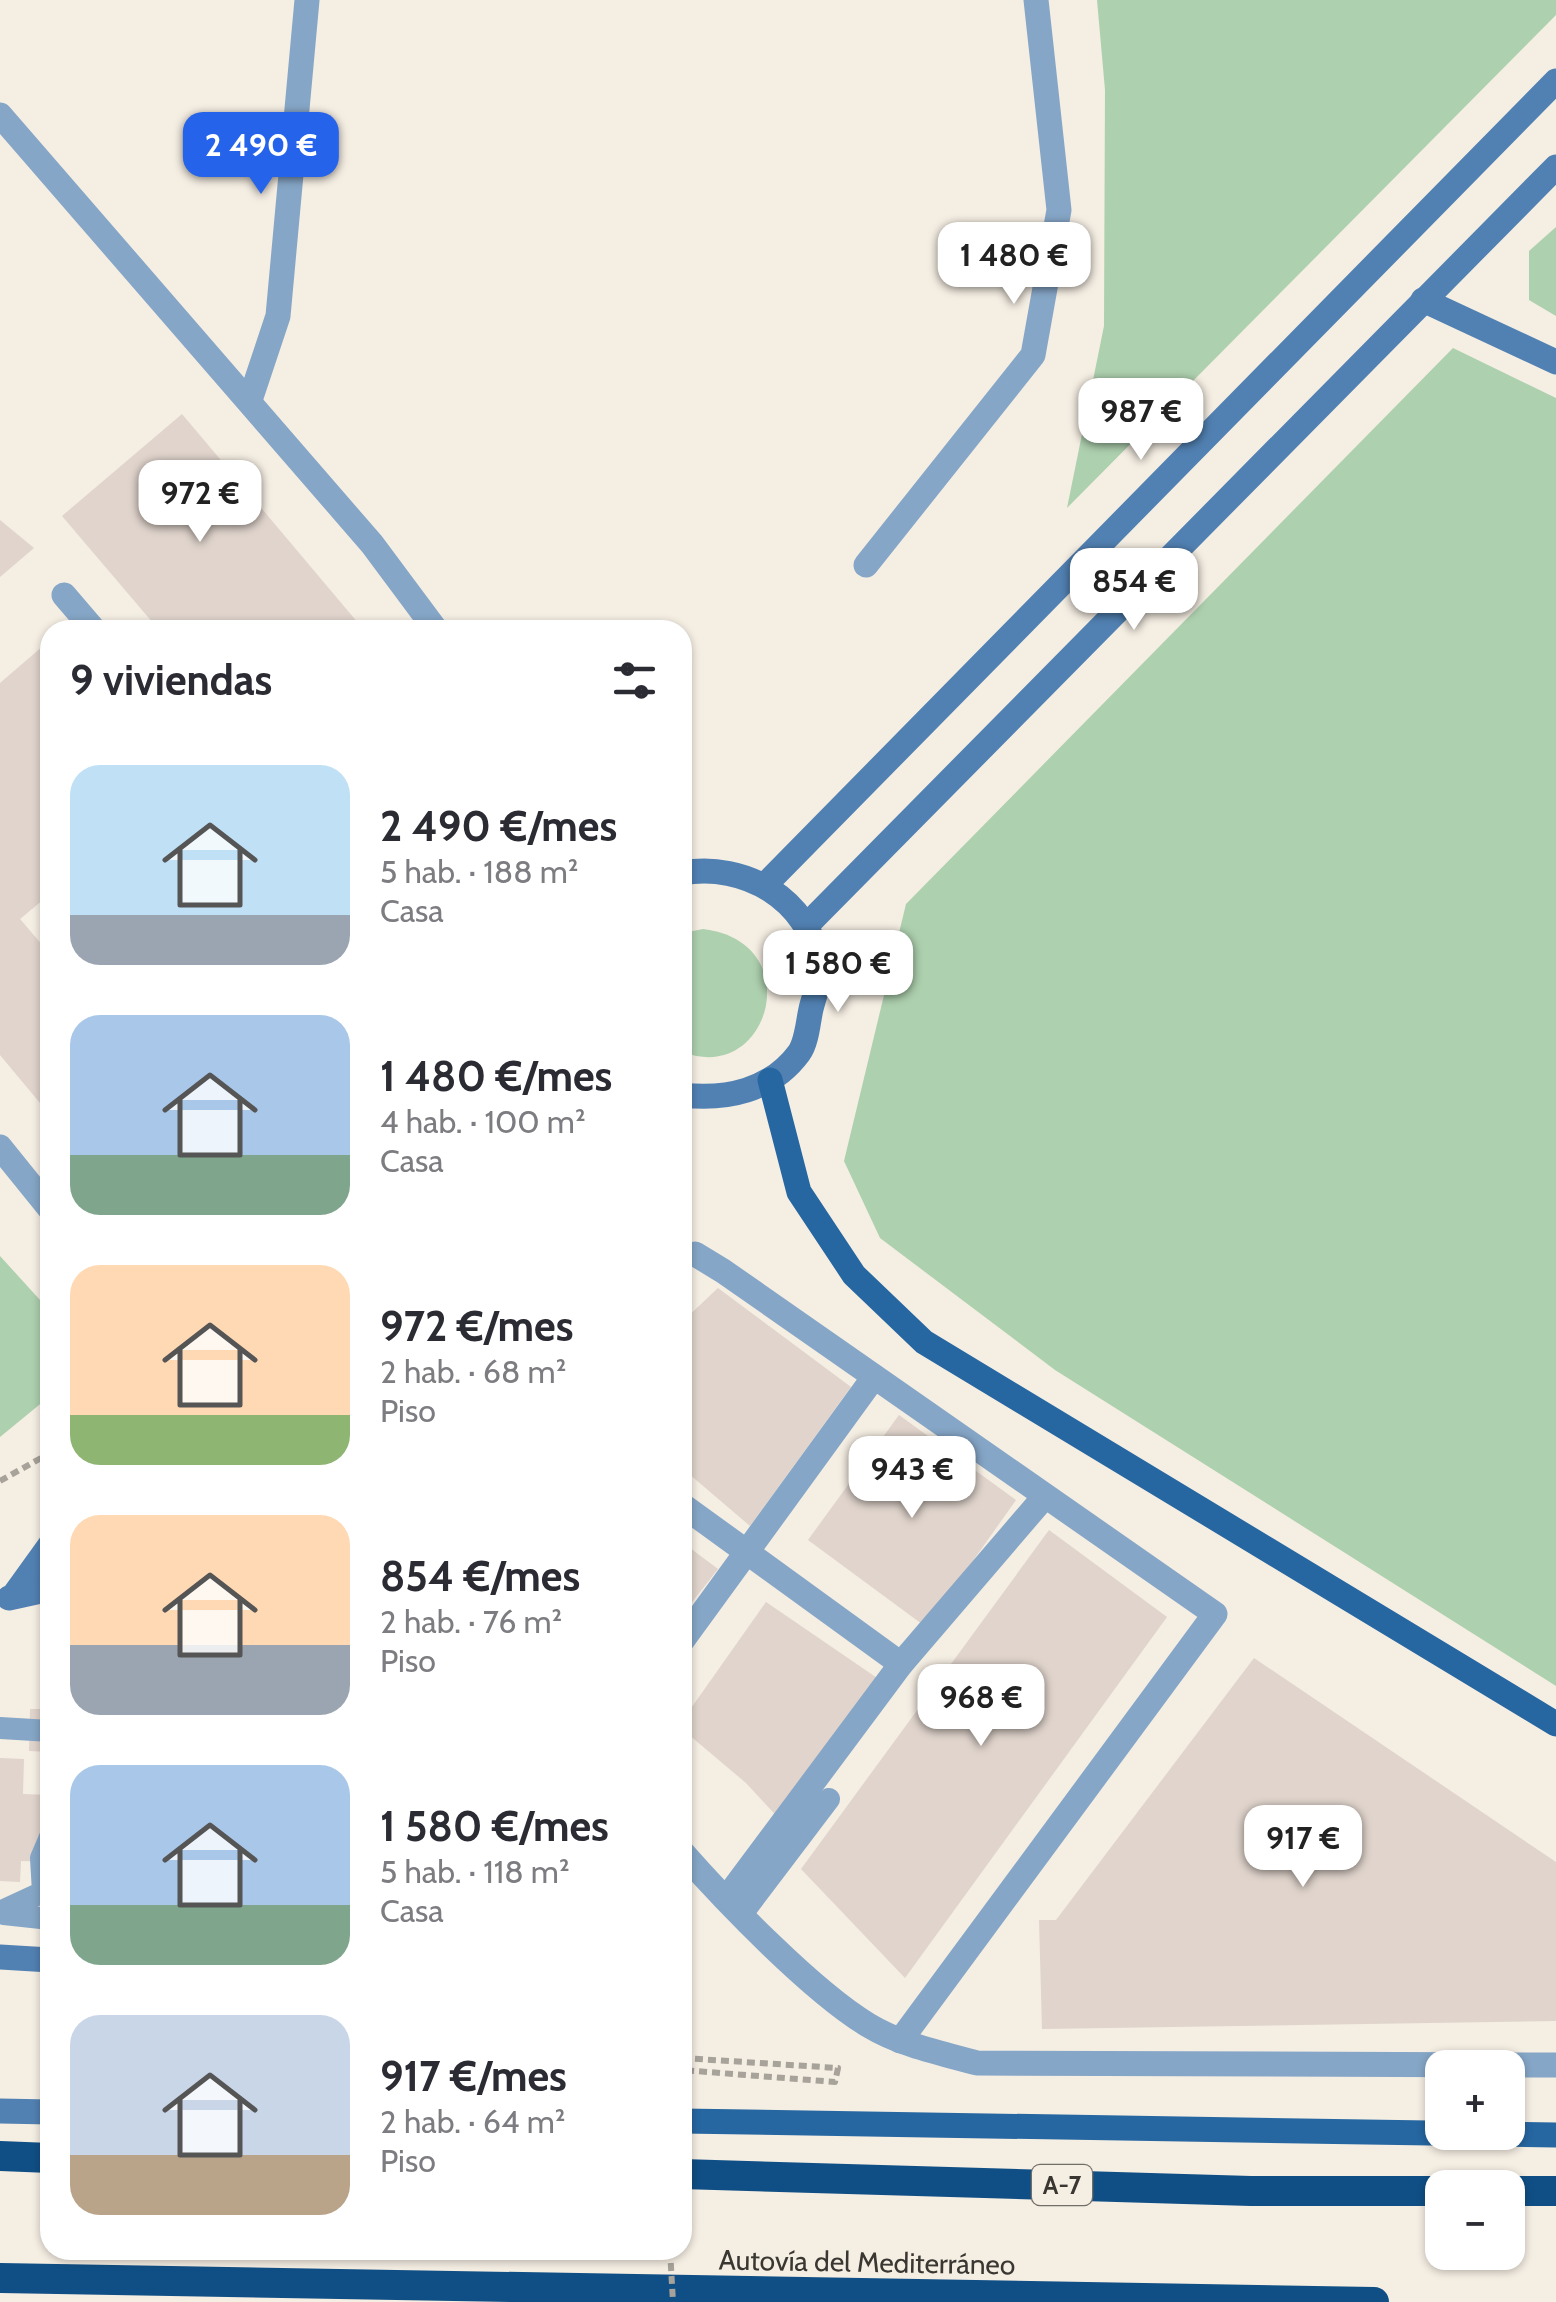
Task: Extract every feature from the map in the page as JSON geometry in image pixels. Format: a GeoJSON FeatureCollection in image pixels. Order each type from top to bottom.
{"type":"FeatureCollection","features":[{"type":"Feature","properties":{"kind":"highway"},"geometry":{"type":"LineString","coordinates":[[0,2156],[40,2158]]}},
{"type":"Feature","properties":{"kind":"highway","name":"A-7"},"geometry":{"type":"LineString","coordinates":[[692,2174],[1251,2190],[1425,2191]]}},
{"type":"Feature","properties":{"kind":"highway"},"geometry":{"type":"LineString","coordinates":[[1525,2191],[1556,2191]]}},
{"type":"Feature","properties":{"kind":"highway","name":"Autovía del Mediterráneo"},"geometry":{"type":"LineString","coordinates":[[0,2278],[770,2298],[1374,2302]]}},
{"type":"Feature","properties":{"kind":"main road"},"geometry":{"type":"LineString","coordinates":[[770,1080],[799,1192],[854,1274],[924,1342],[1556,1724]]}},
{"type":"Feature","properties":{"kind":"main road"},"geometry":{"type":"LineString","coordinates":[[692,2121],[1556,2135]]}},
{"type":"Feature","properties":{"kind":"street"},"geometry":{"type":"LineString","coordinates":[[250,400],[278,316],[307,0]]}},
{"type":"Feature","properties":{"kind":"street"},"geometry":{"type":"LineString","coordinates":[[866,565],[1033,354],[1059,210],[1036,0]]}},
{"type":"Feature","properties":{"kind":"street"},"geometry":{"type":"LineString","coordinates":[[765,885],[1556,81]]}},
{"type":"Feature","properties":{"kind":"street"},"geometry":{"type":"LineString","coordinates":[[0,115],[250,400],[372,544],[429,620]]}},
{"type":"Feature","properties":{"kind":"street"},"geometry":{"type":"LineString","coordinates":[[806,926],[1556,167]]}},
{"type":"Feature","properties":{"kind":"street"},"geometry":{"type":"LineString","coordinates":[[1423,300],[1556,362]]}},
{"type":"Feature","properties":{"kind":"street"},"geometry":{"type":"LineString","coordinates":[[372,544],[447,620]]}},
{"type":"Feature","properties":{"kind":"street"},"geometry":{"type":"LineString","coordinates":[[64,595],[85,620]]}},
{"type":"Feature","properties":{"kind":"street"},"geometry":{"type":"LineString","coordinates":[[692,871],[740,874],[765,885],[806,926],[821,967],[801,1051],[770,1080],[741,1093],[710,1098],[692,1095]]}},
{"type":"Feature","properties":{"kind":"street"},"geometry":{"type":"LineString","coordinates":[[0,1147],[40,1197]]}},
{"type":"Feature","properties":{"kind":"street"},"geometry":{"type":"LineString","coordinates":[[692,1254],[723,1271],[1215,1614],[900,2041]]}},
{"type":"Feature","properties":{"kind":"street"},"geometry":{"type":"LineString","coordinates":[[692,1626],[874,1377]]}},
{"type":"Feature","properties":{"kind":"street"},"geometry":{"type":"LineString","coordinates":[[734,1906],[901,1664],[1045,1496]]}},
{"type":"Feature","properties":{"kind":"street"},"geometry":{"type":"LineString","coordinates":[[692,1511],[901,1664]]}},
{"type":"Feature","properties":{"kind":"street"},"geometry":{"type":"LineString","coordinates":[[7,1599],[40,1557]]}},
{"type":"Feature","properties":{"kind":"street"},"geometry":{"type":"LineString","coordinates":[[7,1599],[40,1591]]}},
{"type":"Feature","properties":{"kind":"street"},"geometry":{"type":"LineString","coordinates":[[692,1862],[734,1906],[866,2024],[900,2041],[977,2063],[1556,2064]]}},
{"type":"Feature","properties":{"kind":"street"},"geometry":{"type":"LineString","coordinates":[[0,1957],[40,1959]]}},
{"type":"Feature","properties":{"kind":"street"},"geometry":{"type":"LineString","coordinates":[[0,2112],[40,2112]]}},
{"type":"Feature","properties":{"kind":"lane"},"geometry":{"type":"LineString","coordinates":[[0,1728],[40,1730]]}},
{"type":"Feature","properties":{"kind":"lane"},"geometry":{"type":"LineString","coordinates":[[734,1906],[829,1799]]}},
{"type":"Feature","properties":{"kind":"lane"},"geometry":{"type":"LineString","coordinates":[[0,1913],[40,1893]]}},
{"type":"Feature","properties":{"kind":"lane"},"geometry":{"type":"LineString","coordinates":[[0,1913],[40,1918]]}},
{"type":"Feature","properties":{"kind":"path"},"geometry":{"type":"LineString","coordinates":[[0,1481],[40,1459]]}},
{"type":"Feature","properties":{"kind":"path"},"geometry":{"type":"LineString","coordinates":[[692,2059],[838,2068],[836,2082],[692,2071]]}},
{"type":"Feature","properties":{"kind":"path"},"geometry":{"type":"LineString","coordinates":[[671,2260],[673,2302]]}},
{"type":"Feature","properties":{"kind":"green space"},"geometry":{"type":"Polygon","coordinates":[[[1097,0],[1556,0],[1556,15],[1067,508],[1104,326],[1105,90],[1097,0]]]}},
{"type":"Feature","properties":{"kind":"green space"},"geometry":{"type":"Polygon","coordinates":[[[1556,227],[1556,316],[1529,300],[1529,251],[1556,227]]]}},
{"type":"Feature","properties":{"kind":"green space"},"geometry":{"type":"Polygon","coordinates":[[[1453,348],[1556,398],[1556,1686],[1055,1370],[880,1238],[844,1161],[906,904],[1453,348]]]}},
{"type":"Feature","properties":{"kind":"green space"},"geometry":{"type":"Polygon","coordinates":[[[703,929],[736,939],[757,958],[766,983],[765,1008],[755,1031],[737,1049],[713,1057],[692,1054],[692,931],[703,929]]]}},
{"type":"Feature","properties":{"kind":"green space"},"geometry":{"type":"Polygon","coordinates":[[[0,1256],[40,1300],[40,1404],[0,1437],[0,1256]]]}},
{"type":"Feature","properties":{"kind":"building"},"geometry":{"type":"Polygon","coordinates":[[[182,414],[356,620],[150,620],[62,516],[182,414]]]}},
{"type":"Feature","properties":{"kind":"building"},"geometry":{"type":"Polygon","coordinates":[[[0,520],[34,548],[0,577],[0,520]]]}},
{"type":"Feature","properties":{"kind":"building"},"geometry":{"type":"Polygon","coordinates":[[[40,649],[40,902],[20,919],[40,942],[40,1103],[0,1055],[0,683],[40,649]]]}},
{"type":"Feature","properties":{"kind":"building"},"geometry":{"type":"Polygon","coordinates":[[[718,1288],[851,1387],[750,1526],[692,1477],[692,1313],[718,1288]]]}},
{"type":"Feature","properties":{"kind":"building"},"geometry":{"type":"Polygon","coordinates":[[[899,1415],[1016,1500],[926,1627],[808,1540],[899,1415]]]}},
{"type":"Feature","properties":{"kind":"building"},"geometry":{"type":"Polygon","coordinates":[[[1049,1530],[1167,1617],[905,1978],[801,1869],[1049,1530]]]}},
{"type":"Feature","properties":{"kind":"building"},"geometry":{"type":"Polygon","coordinates":[[[692,1550],[718,1569],[692,1602],[692,1550]]]}},
{"type":"Feature","properties":{"kind":"building"},"geometry":{"type":"Polygon","coordinates":[[[766,1602],[883,1682],[782,1822],[746,1783],[692,1737],[692,1707],[766,1602]]]}},
{"type":"Feature","properties":{"kind":"building"},"geometry":{"type":"Polygon","coordinates":[[[1254,1658],[1556,1862],[1556,2021],[1042,2029],[1039,1920],[1056,1920],[1254,1658]]]}},
{"type":"Feature","properties":{"kind":"building"},"geometry":{"type":"Polygon","coordinates":[[[30,1709],[40,1709],[40,1752],[29,1751],[30,1709]]]}},
{"type":"Feature","properties":{"kind":"building"},"geometry":{"type":"Polygon","coordinates":[[[0,1758],[24,1759],[23,1794],[40,1795],[40,1862],[21,1861],[20,1882],[0,1881],[0,1758]]]}}]}
